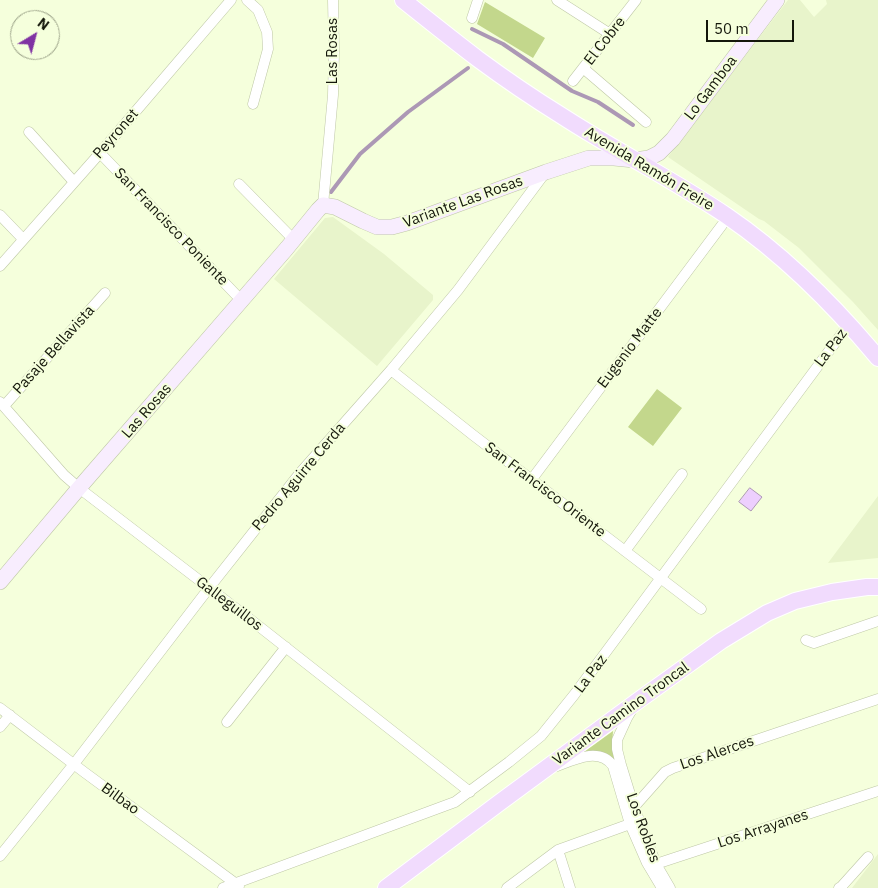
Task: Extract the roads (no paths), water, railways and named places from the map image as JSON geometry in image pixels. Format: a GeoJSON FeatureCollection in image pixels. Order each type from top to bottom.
{"type":"FeatureCollection","features":[{"type":"Feature","properties":{"kind":"main road","name":"Avenida Ramón Freire"},"geometry":{"type":"LineString","coordinates":[[403,0],[478,59],[524,92],[593,136],[678,184],[728,217],[789,265],[822,295],[850,324],[878,358]]}},
{"type":"Feature","properties":{"kind":"main road","name":"Variante Camino Troncal"},"geometry":{"type":"LineString","coordinates":[[386,888],[721,641],[767,613],[795,601],[832,592],[878,587]]}},
{"type":"Feature","properties":{"kind":"street","name":"Peyronet"},"geometry":{"type":"LineString","coordinates":[[0,266],[231,0]]}},
{"type":"Feature","properties":{"kind":"street"},"geometry":{"type":"LineString","coordinates":[[247,0],[258,10],[267,32],[268,49],[253,104]]}},
{"type":"Feature","properties":{"kind":"street","name":"Las Rosas"},"geometry":{"type":"LineString","coordinates":[[0,582],[323,205],[333,95],[333,0]]}},
{"type":"Feature","properties":{"kind":"street"},"geometry":{"type":"LineString","coordinates":[[472,18],[478,0]]}},
{"type":"Feature","properties":{"kind":"street"},"geometry":{"type":"LineString","coordinates":[[556,0],[610,34]]}},
{"type":"Feature","properties":{"kind":"street","name":"El Cobre"},"geometry":{"type":"LineString","coordinates":[[573,81],[636,0]]}},
{"type":"Feature","properties":{"kind":"street","name":"Lo Gamboa"},"geometry":{"type":"LineString","coordinates":[[634,160],[649,158],[659,153],[672,139],[777,0]]}},
{"type":"Feature","properties":{"kind":"street"},"geometry":{"type":"LineString","coordinates":[[583,68],[646,122]]}},
{"type":"Feature","properties":{"kind":"street"},"geometry":{"type":"LineString","coordinates":[[30,132],[74,182]]}},
{"type":"Feature","properties":{"kind":"street","name":"San Francisco Poniente"},"geometry":{"type":"LineString","coordinates":[[100,153],[242,301]]}},
{"type":"Feature","properties":{"kind":"street"},"geometry":{"type":"LineString","coordinates":[[546,172],[589,158],[634,160]]}},
{"type":"Feature","properties":{"kind":"street","name":"Variante Las Rosas"},"geometry":{"type":"LineString","coordinates":[[323,205],[335,207],[377,227],[392,227],[546,172]]}},
{"type":"Feature","properties":{"kind":"street","name":"Pedro Aguirre Cerda"},"geometry":{"type":"LineString","coordinates":[[0,856],[74,764],[300,473],[391,370],[458,290],[546,172]]}},
{"type":"Feature","properties":{"kind":"street"},"geometry":{"type":"LineString","coordinates":[[239,184],[294,240]]}},
{"type":"Feature","properties":{"kind":"street"},"geometry":{"type":"LineString","coordinates":[[0,215],[23,239]]}},
{"type":"Feature","properties":{"kind":"street","name":"Eugenio Matte"},"geometry":{"type":"LineString","coordinates":[[532,479],[728,217]]}},
{"type":"Feature","properties":{"kind":"street","name":"Pasaje Bellavista"},"geometry":{"type":"LineString","coordinates":[[2,404],[105,293]]}},
{"type":"Feature","properties":{"kind":"street","name":"La Paz"},"geometry":{"type":"LineString","coordinates":[[223,888],[239,886],[455,802],[541,736],[574,696],[850,324]]}},
{"type":"Feature","properties":{"kind":"street","name":"San Francisco Oriente"},"geometry":{"type":"LineString","coordinates":[[391,370],[700,609]]}},
{"type":"Feature","properties":{"kind":"street","name":"Galleguillos"},"geometry":{"type":"LineString","coordinates":[[2,404],[64,475],[79,488],[286,647],[470,792]]}},
{"type":"Feature","properties":{"kind":"street"},"geometry":{"type":"LineString","coordinates":[[625,551],[682,474]]}},
{"type":"Feature","properties":{"kind":"street"},"geometry":{"type":"LineString","coordinates":[[806,640],[814,643],[878,621]]}},
{"type":"Feature","properties":{"kind":"street"},"geometry":{"type":"LineString","coordinates":[[227,722],[286,647]]}},
{"type":"Feature","properties":{"kind":"street","name":"Los Alerces"},"geometry":{"type":"LineString","coordinates":[[630,824],[634,807],[665,772],[878,699]]}},
{"type":"Feature","properties":{"kind":"street","name":"Los Robles"},"geometry":{"type":"LineString","coordinates":[[639,700],[627,718],[617,740],[617,766],[630,824],[652,863],[670,888]]}},
{"type":"Feature","properties":{"kind":"street","name":"Bilbao"},"geometry":{"type":"LineString","coordinates":[[0,708],[239,886]]}},
{"type":"Feature","properties":{"kind":"street"},"geometry":{"type":"LineString","coordinates":[[0,727],[10,715]]}},
{"type":"Feature","properties":{"kind":"street"},"geometry":{"type":"LineString","coordinates":[[540,773],[583,757],[595,755],[601,756],[617,766]]}},
{"type":"Feature","properties":{"kind":"street","name":"Los Robles"},"geometry":{"type":"LineString","coordinates":[[617,766],[634,807],[662,888]]}},
{"type":"Feature","properties":{"kind":"street","name":"Los Arrayanes"},"geometry":{"type":"LineString","coordinates":[[652,863],[878,791]]}},
{"type":"Feature","properties":{"kind":"street"},"geometry":{"type":"LineString","coordinates":[[507,888],[558,850],[630,824]]}},
{"type":"Feature","properties":{"kind":"street"},"geometry":{"type":"LineString","coordinates":[[558,850],[570,888]]}},
{"type":"Feature","properties":{"kind":"street"},"geometry":{"type":"LineString","coordinates":[[839,888],[868,857]]}},
{"type":"Feature","properties":{"kind":"waterway"},"geometry":{"type":"LineString","coordinates":[[472,29],[503,44],[572,91],[598,102],[633,125]]}},
{"type":"Feature","properties":{"kind":"waterway"},"geometry":{"type":"LineString","coordinates":[[331,192],[360,154],[408,112],[468,68]]}}]}
